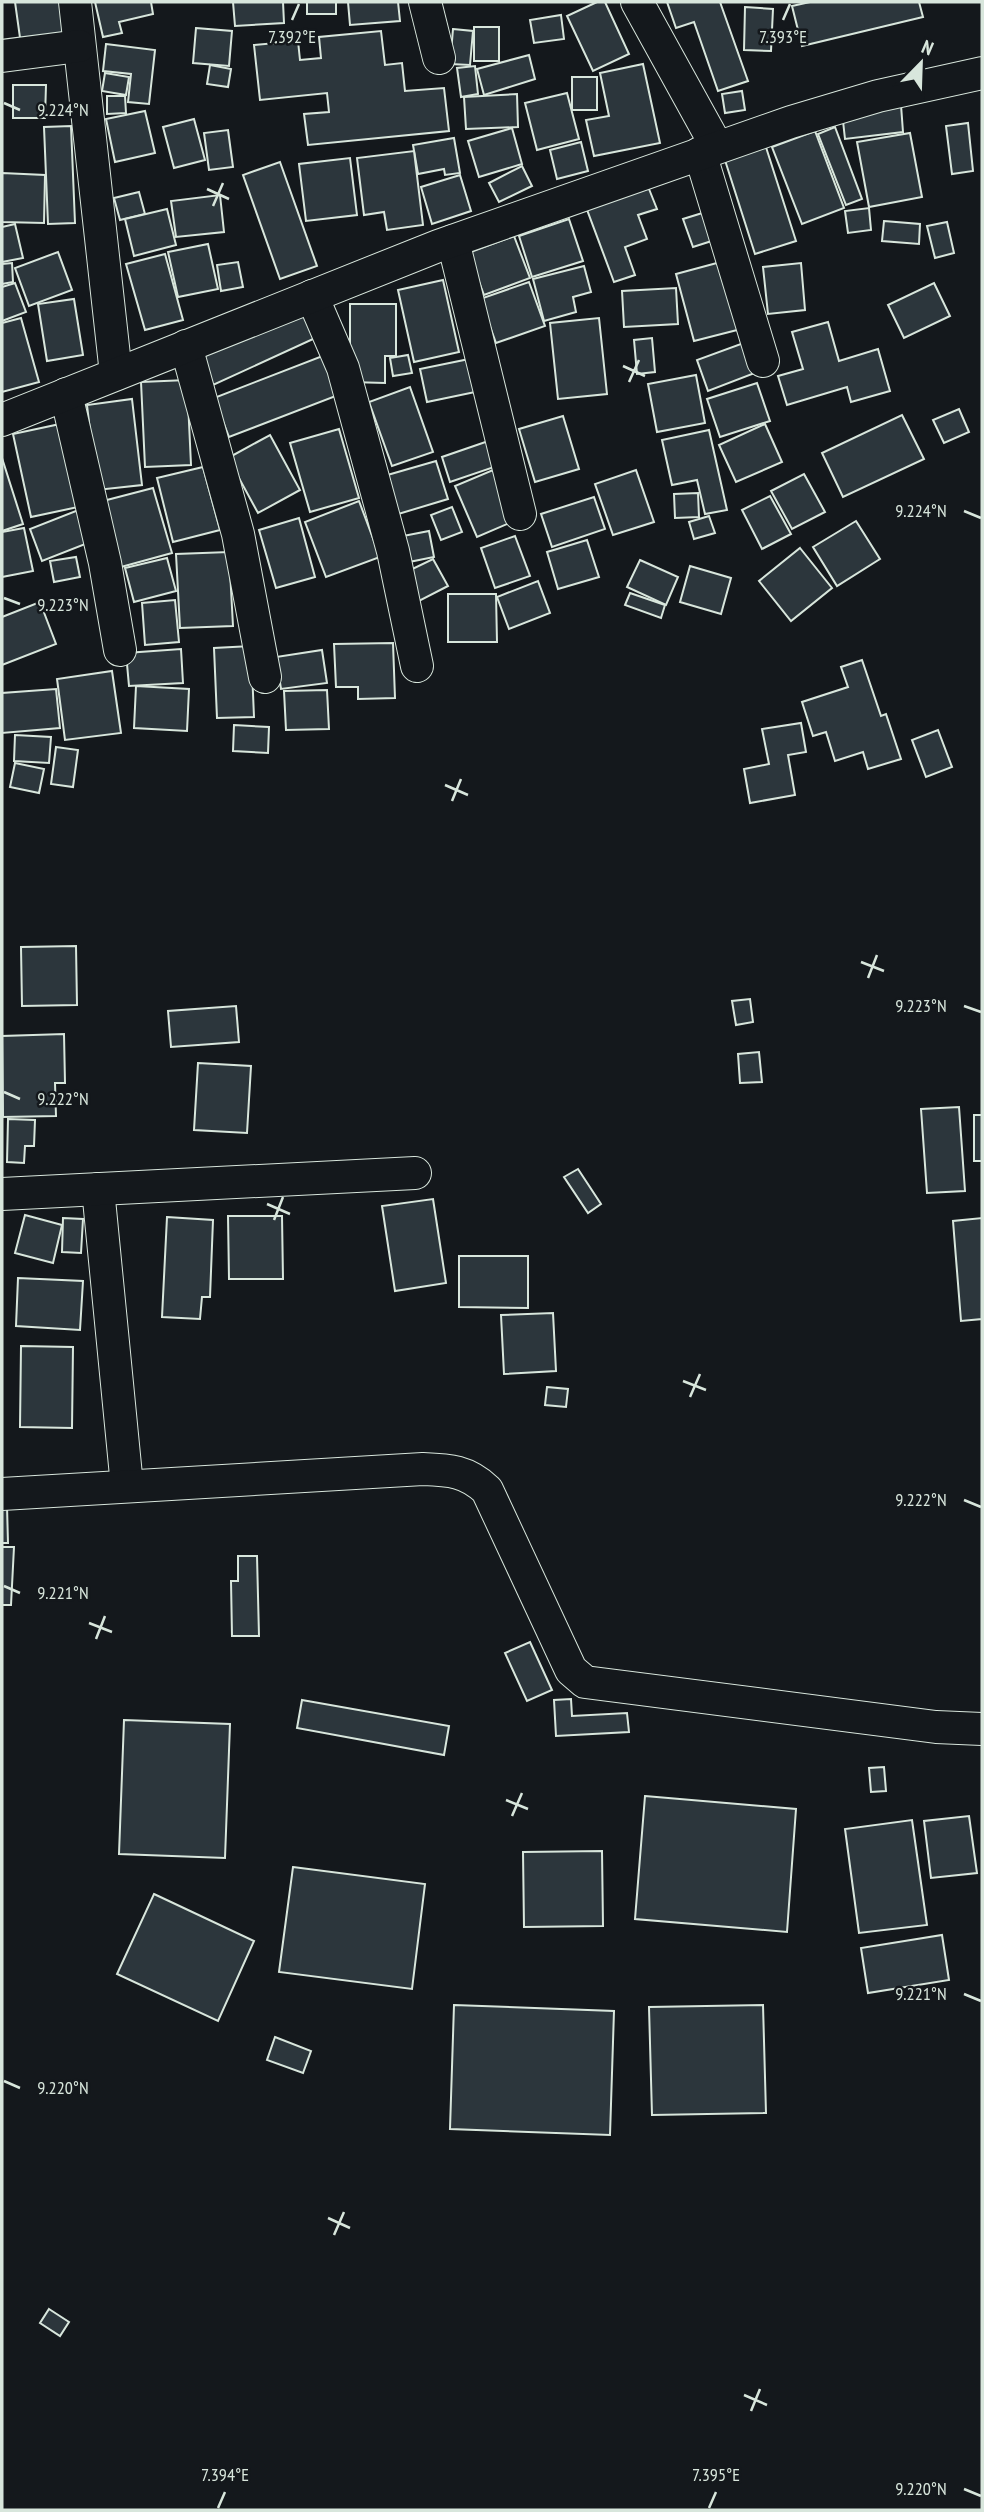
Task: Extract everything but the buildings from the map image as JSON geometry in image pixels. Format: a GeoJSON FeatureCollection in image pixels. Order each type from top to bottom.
{"type":"FeatureCollection","features":[{"type":"Feature","properties":{"kind":"street"},"geometry":{"type":"LineString","coordinates":[[75,2],[116,374]]}},
{"type":"Feature","properties":{"kind":"street"},"geometry":{"type":"LineString","coordinates":[[425,2],[439,58]]}},
{"type":"Feature","properties":{"kind":"street"},"geometry":{"type":"LineString","coordinates":[[637,2],[708,150],[763,360]]}},
{"type":"Feature","properties":{"kind":"street"},"geometry":{"type":"LineString","coordinates":[[2,56],[79,46]]}},
{"type":"Feature","properties":{"kind":"street"},"geometry":{"type":"LineString","coordinates":[[2,420],[453,241],[708,150],[878,96],[982,73]]}},
{"type":"Feature","properties":{"kind":"street"},"geometry":{"type":"LineString","coordinates":[[453,241],[520,514]]}},
{"type":"Feature","properties":{"kind":"street"},"geometry":{"type":"LineString","coordinates":[[312,296],[343,368],[393,551],[417,666]]}},
{"type":"Feature","properties":{"kind":"street"},"geometry":{"type":"LineString","coordinates":[[186,346],[238,534],[265,677]]}},
{"type":"Feature","properties":{"kind":"street"},"geometry":{"type":"LineString","coordinates":[[66,394],[106,563],[120,650]]}},
{"type":"Feature","properties":{"kind":"street"},"geometry":{"type":"LineString","coordinates":[[2,1194],[415,1173]]}},
{"type":"Feature","properties":{"kind":"street"},"geometry":{"type":"LineString","coordinates":[[98,1189],[127,1486]]}},
{"type":"Feature","properties":{"kind":"street"},"geometry":{"type":"LineString","coordinates":[[2,1494],[423,1469],[459,1471],[474,1478],[487,1490],[571,1670],[585,1682],[883,1720],[982,1729]]}}]}
